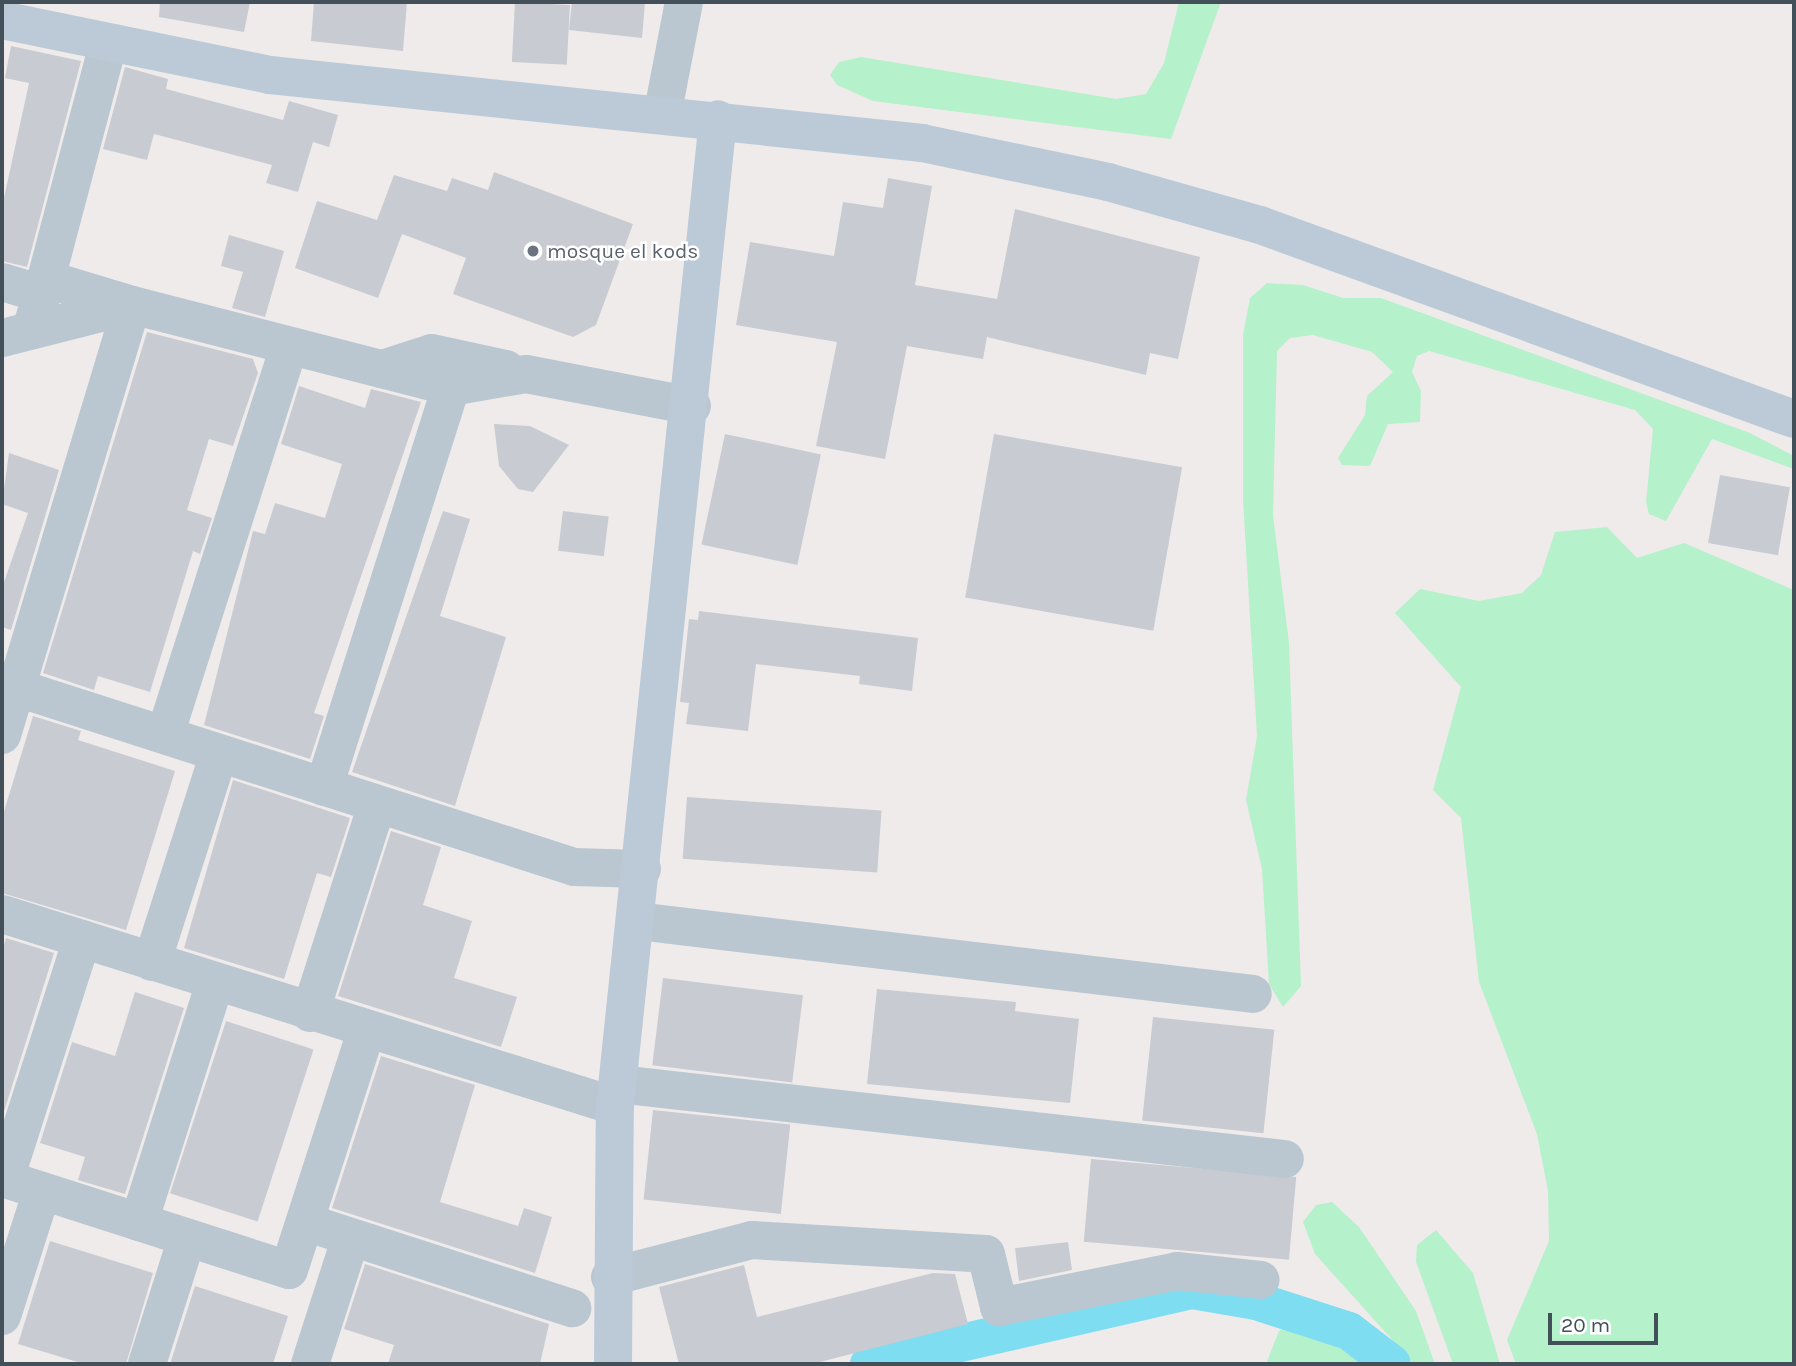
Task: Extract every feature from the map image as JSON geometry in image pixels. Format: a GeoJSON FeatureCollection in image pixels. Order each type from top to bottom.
{"type":"FeatureCollection","features":[{"type":"Feature","properties":{"kind":"main road"},"geometry":{"type":"LineString","coordinates":[[2,20],[108,44],[346,86],[663,111],[922,143],[1121,186],[1260,225],[1794,419]]}},
{"type":"Feature","properties":{"kind":"main road"},"geometry":{"type":"LineString","coordinates":[[613,1364],[610,1277],[616,1095],[692,406],[718,119]]}},
{"type":"Feature","properties":{"kind":"street"},"geometry":{"type":"LineString","coordinates":[[663,111],[684,2]]}},
{"type":"Feature","properties":{"kind":"street"},"geometry":{"type":"LineString","coordinates":[[17,334],[44,287],[108,44]]}},
{"type":"Feature","properties":{"kind":"street"},"geometry":{"type":"LineString","coordinates":[[2,282],[44,287],[132,305],[451,387],[526,373]]}},
{"type":"Feature","properties":{"kind":"street"},"geometry":{"type":"LineString","coordinates":[[17,334],[132,305]]}},
{"type":"Feature","properties":{"kind":"street"},"geometry":{"type":"LineString","coordinates":[[2,735],[9,685],[132,305]]}},
{"type":"Feature","properties":{"kind":"street"},"geometry":{"type":"LineString","coordinates":[[165,735],[289,347]]}},
{"type":"Feature","properties":{"kind":"street"},"geometry":{"type":"LineString","coordinates":[[380,369],[432,354],[692,406]]}},
{"type":"Feature","properties":{"kind":"street"},"geometry":{"type":"LineString","coordinates":[[324,787],[451,387]]}},
{"type":"Feature","properties":{"kind":"street"},"geometry":{"type":"LineString","coordinates":[[9,685],[574,867],[642,869]]}},
{"type":"Feature","properties":{"kind":"street"},"geometry":{"type":"LineString","coordinates":[[152,962],[219,753]]}},
{"type":"Feature","properties":{"kind":"street"},"geometry":{"type":"LineString","coordinates":[[310,1013],[377,804]]}},
{"type":"Feature","properties":{"kind":"street"},"geometry":{"type":"LineString","coordinates":[[2,914],[366,1031],[616,1095],[1286,1159]]}},
{"type":"Feature","properties":{"kind":"street"},"geometry":{"type":"LineString","coordinates":[[637,921],[1254,994]]}},
{"type":"Feature","properties":{"kind":"street"},"geometry":{"type":"LineString","coordinates":[[82,939],[3,1178],[335,1285]]}},
{"type":"Feature","properties":{"kind":"street"},"geometry":{"type":"LineString","coordinates":[[139,1222],[215,983]]}},
{"type":"Feature","properties":{"kind":"street"},"geometry":{"type":"LineString","coordinates":[[289,1270],[366,1031]]}},
{"type":"Feature","properties":{"kind":"street"},"geometry":{"type":"LineString","coordinates":[[2,1316],[42,1191]]}},
{"type":"Feature","properties":{"kind":"street"},"geometry":{"type":"LineString","coordinates":[[304,1222],[572,1308]]}},
{"type":"Feature","properties":{"kind":"street"},"geometry":{"type":"LineString","coordinates":[[310,1364],[351,1237]]}},
{"type":"Feature","properties":{"kind":"street"},"geometry":{"type":"LineString","coordinates":[[147,1364],[187,1238]]}},
{"type":"Feature","properties":{"kind":"street"},"geometry":{"type":"LineString","coordinates":[[610,1277],[752,1240],[986,1254],[999,1307],[1177,1270],[1261,1280]]}},
{"type":"Feature","properties":{"kind":"green space"},"geometry":{"type":"Polygon","coordinates":[[[1179,2],[1221,2],[1171,139],[873,101],[837,85],[830,75],[839,62],[861,57],[1116,99],[1146,94],[1164,63],[1179,2]]]}},
{"type":"Feature","properties":{"kind":"green space"},"geometry":{"type":"Polygon","coordinates":[[[1267,283],[1303,285],[1343,298],[1381,298],[1750,433],[1794,456],[1794,469],[1712,439],[1666,521],[1649,514],[1646,502],[1653,429],[1635,410],[1429,351],[1417,356],[1412,372],[1421,391],[1420,422],[1388,424],[1370,466],[1342,465],[1338,458],[1365,415],[1367,396],[1393,372],[1372,352],[1313,335],[1290,338],[1277,351],[1273,515],[1289,643],[1301,986],[1283,1007],[1269,984],[1262,869],[1246,800],[1257,736],[1243,499],[1243,335],[1250,298],[1267,283]]]}},
{"type":"Feature","properties":{"kind":"green space"},"geometry":{"type":"Polygon","coordinates":[[[1607,527],[1637,558],[1684,543],[1794,590],[1794,1364],[1516,1364],[1507,1340],[1549,1241],[1548,1191],[1537,1134],[1479,982],[1461,818],[1433,790],[1461,687],[1395,613],[1420,589],[1479,601],[1522,593],[1541,575],[1555,532],[1607,527]]]}},
{"type":"Feature","properties":{"kind":"green space"},"geometry":{"type":"Polygon","coordinates":[[[1332,1202],[1359,1227],[1416,1311],[1435,1364],[1414,1364],[1315,1254],[1303,1222],[1316,1205],[1332,1202]]]}},
{"type":"Feature","properties":{"kind":"green space"},"geometry":{"type":"Polygon","coordinates":[[[1436,1230],[1473,1273],[1500,1364],[1453,1364],[1416,1262],[1417,1245],[1436,1230]]]}},
{"type":"Feature","properties":{"kind":"green space"},"geometry":{"type":"Polygon","coordinates":[[[1292,1324],[1321,1333],[1366,1364],[1266,1364],[1279,1331],[1292,1324]]]}},
{"type":"Feature","properties":{"kind":"building"},"geometry":{"type":"Polygon","coordinates":[[[160,2],[250,2],[244,32],[159,17],[160,2]]]}},
{"type":"Feature","properties":{"kind":"building"},"geometry":{"type":"Polygon","coordinates":[[[314,2],[407,2],[403,51],[311,41],[314,2]]]}},
{"type":"Feature","properties":{"kind":"building"},"geometry":{"type":"Polygon","coordinates":[[[515,2],[570,5],[567,65],[512,62],[515,2]]]}},
{"type":"Feature","properties":{"kind":"building"},"geometry":{"type":"Polygon","coordinates":[[[572,2],[645,2],[642,38],[569,30],[572,2]]]}},
{"type":"Feature","properties":{"kind":"building"},"geometry":{"type":"Polygon","coordinates":[[[11,46],[81,61],[27,267],[2,261],[2,207],[29,83],[5,78],[11,46]]]}},
{"type":"Feature","properties":{"kind":"building"},"geometry":{"type":"Polygon","coordinates":[[[125,67],[168,79],[166,89],[283,120],[289,101],[338,115],[329,147],[313,142],[298,192],[266,183],[272,165],[154,134],[147,160],[103,149],[125,67]]]}},
{"type":"Feature","properties":{"kind":"building"},"geometry":{"type":"Polygon","coordinates":[[[494,172],[633,224],[596,325],[573,337],[453,294],[466,258],[402,234],[378,298],[295,268],[317,201],[377,220],[394,175],[447,191],[452,178],[488,190],[494,172]]]}},
{"type":"Feature","properties":{"kind":"building"},"geometry":{"type":"Polygon","coordinates":[[[888,178],[932,186],[915,285],[997,299],[1015,209],[1200,257],[1178,359],[1150,353],[1146,375],[987,337],[983,359],[907,346],[885,459],[816,446],[837,342],[736,325],[750,242],[834,256],[843,202],[883,208],[888,178]]]}},
{"type":"Feature","properties":{"kind":"building"},"geometry":{"type":"Polygon","coordinates":[[[229,235],[284,251],[265,317],[232,308],[243,272],[221,266],[229,235]]]}},
{"type":"Feature","properties":{"kind":"building"},"geometry":{"type":"Polygon","coordinates":[[[147,332],[253,359],[258,373],[233,446],[209,439],[187,510],[212,518],[200,554],[193,551],[150,692],[98,676],[94,690],[43,673],[147,332]]]}},
{"type":"Feature","properties":{"kind":"building"},"geometry":{"type":"Polygon","coordinates":[[[299,386],[365,408],[371,389],[421,402],[314,713],[324,716],[310,759],[204,725],[253,531],[265,534],[275,503],[325,518],[342,464],[281,444],[299,386]]]}},
{"type":"Feature","properties":{"kind":"building"},"geometry":{"type":"Polygon","coordinates":[[[494,424],[530,426],[569,445],[533,492],[518,489],[499,466],[494,424]]]}},
{"type":"Feature","properties":{"kind":"building"},"geometry":{"type":"Polygon","coordinates":[[[725,434],[821,454],[797,565],[702,545],[725,434]]]}},
{"type":"Feature","properties":{"kind":"building"},"geometry":{"type":"Polygon","coordinates":[[[994,434],[1182,467],[1153,631],[965,597],[994,434]]]}},
{"type":"Feature","properties":{"kind":"building"},"geometry":{"type":"Polygon","coordinates":[[[9,453],[59,470],[11,630],[2,627],[2,588],[28,513],[2,504],[9,453]]]}},
{"type":"Feature","properties":{"kind":"building"},"geometry":{"type":"Polygon","coordinates":[[[1720,475],[1790,487],[1778,555],[1708,543],[1720,475]]]}},
{"type":"Feature","properties":{"kind":"building"},"geometry":{"type":"Polygon","coordinates":[[[443,511],[470,519],[440,616],[506,637],[455,806],[352,772],[443,511]]]}},
{"type":"Feature","properties":{"kind":"building"},"geometry":{"type":"Polygon","coordinates":[[[563,511],[609,517],[604,556],[558,551],[563,511]]]}},
{"type":"Feature","properties":{"kind":"building"},"geometry":{"type":"Polygon","coordinates":[[[699,611],[918,638],[912,691],[859,684],[860,676],[756,664],[748,731],[686,724],[689,703],[680,702],[689,619],[698,620],[699,611]]]}},
{"type":"Feature","properties":{"kind":"building"},"geometry":{"type":"Polygon","coordinates":[[[33,716],[81,731],[78,740],[175,771],[126,930],[2,893],[2,818],[33,716]]]}},
{"type":"Feature","properties":{"kind":"building"},"geometry":{"type":"Polygon","coordinates":[[[233,780],[350,818],[331,877],[317,873],[284,979],[184,948],[233,780]]]}},
{"type":"Feature","properties":{"kind":"building"},"geometry":{"type":"Polygon","coordinates":[[[687,797],[882,811],[877,872],[683,859],[687,797]]]}},
{"type":"Feature","properties":{"kind":"building"},"geometry":{"type":"Polygon","coordinates":[[[391,831],[441,847],[423,905],[472,921],[454,978],[517,997],[501,1047],[338,996],[391,831]]]}},
{"type":"Feature","properties":{"kind":"building"},"geometry":{"type":"Polygon","coordinates":[[[6,938],[54,953],[2,1118],[2,952],[6,938]]]}},
{"type":"Feature","properties":{"kind":"building"},"geometry":{"type":"Polygon","coordinates":[[[663,978],[803,995],[792,1083],[652,1065],[663,978]]]}},
{"type":"Feature","properties":{"kind":"building"},"geometry":{"type":"Polygon","coordinates":[[[877,989],[1016,1002],[1015,1011],[1079,1019],[1070,1103],[867,1084],[877,989]]]}},
{"type":"Feature","properties":{"kind":"building"},"geometry":{"type":"Polygon","coordinates":[[[135,992],[184,1008],[125,1194],[78,1180],[85,1157],[40,1143],[72,1042],[115,1056],[135,992]]]}},
{"type":"Feature","properties":{"kind":"building"},"geometry":{"type":"Polygon","coordinates":[[[1153,1017],[1274,1030],[1263,1133],[1142,1120],[1153,1017]]]}},
{"type":"Feature","properties":{"kind":"building"},"geometry":{"type":"Polygon","coordinates":[[[226,1021],[313,1049],[258,1222],[170,1193],[226,1021]]]}},
{"type":"Feature","properties":{"kind":"building"},"geometry":{"type":"Polygon","coordinates":[[[381,1056],[475,1085],[440,1202],[518,1226],[524,1208],[552,1217],[535,1273],[332,1208],[381,1056]]]}},
{"type":"Feature","properties":{"kind":"building"},"geometry":{"type":"Polygon","coordinates":[[[653,1110],[790,1124],[781,1214],[644,1200],[653,1110]]]}},
{"type":"Feature","properties":{"kind":"building"},"geometry":{"type":"Polygon","coordinates":[[[1091,1159],[1296,1177],[1289,1260],[1084,1242],[1091,1159]]]}},
{"type":"Feature","properties":{"kind":"building"},"geometry":{"type":"Polygon","coordinates":[[[50,1241],[153,1273],[126,1364],[84,1364],[18,1344],[50,1241]]]}},
{"type":"Feature","properties":{"kind":"building"},"geometry":{"type":"Polygon","coordinates":[[[1068,1242],[1072,1270],[1019,1281],[1015,1248],[1068,1242]]]}},
{"type":"Feature","properties":{"kind":"building"},"geometry":{"type":"Polygon","coordinates":[[[365,1264],[549,1324],[540,1364],[388,1364],[394,1345],[344,1329],[365,1264]]]}},
{"type":"Feature","properties":{"kind":"building"},"geometry":{"type":"Polygon","coordinates":[[[744,1265],[757,1317],[933,1273],[955,1274],[968,1324],[812,1364],[679,1364],[659,1287],[744,1265]]]}},
{"type":"Feature","properties":{"kind":"building"},"geometry":{"type":"Polygon","coordinates":[[[195,1286],[288,1316],[273,1364],[170,1364],[195,1286]]]}},
{"type":"Feature","properties":{"kind":"waterway"},"geometry":{"type":"LineString","coordinates":[[869,1364],[1192,1290],[1256,1301],[1349,1331],[1392,1364]]}},
{"type":"Feature","properties":{"kind":"place","name":"mosque el kods"},"geometry":{"type":"Point","coordinates":[533,251]}}]}
